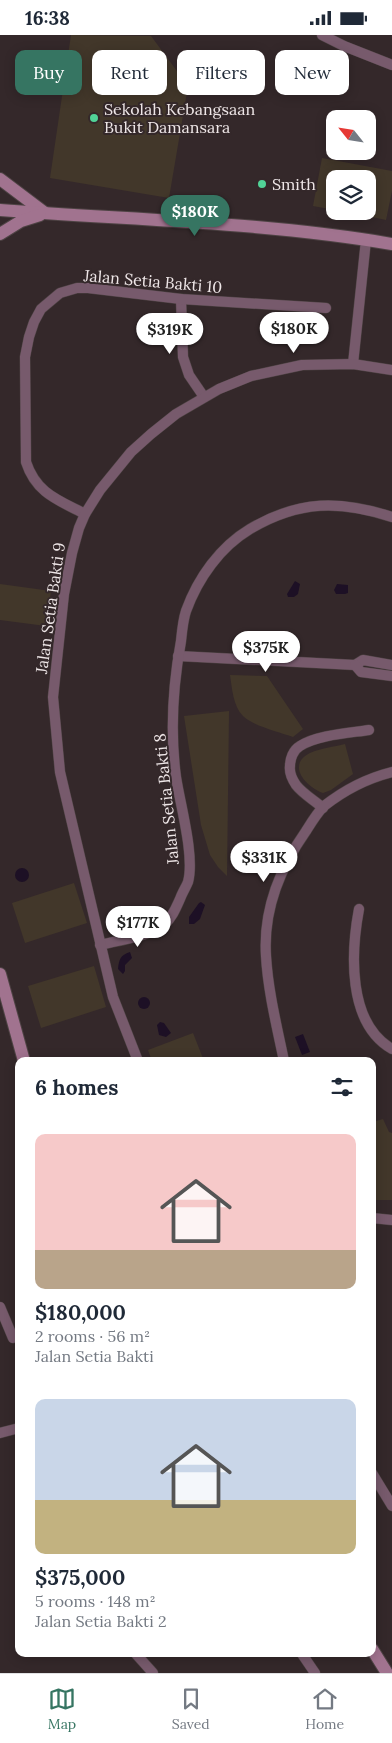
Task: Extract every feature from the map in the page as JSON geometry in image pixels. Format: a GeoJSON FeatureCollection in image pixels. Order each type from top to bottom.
{"type":"FeatureCollection","features":[{"type":"Feature","properties":{"kind":"street"},"geometry":{"type":"LineString","coordinates":[[322,35],[392,65]]}},
{"type":"Feature","properties":{"kind":"street"},"geometry":{"type":"LineString","coordinates":[[0,179],[45,213]]}},
{"type":"Feature","properties":{"kind":"street"},"geometry":{"type":"LineString","coordinates":[[0,210],[244,227],[392,244]]}},
{"type":"Feature","properties":{"kind":"street"},"geometry":{"type":"LineString","coordinates":[[0,234],[21,221],[45,213]]}},
{"type":"Feature","properties":{"kind":"street"},"geometry":{"type":"LineString","coordinates":[[353,364],[366,240]]}},
{"type":"Feature","properties":{"kind":"street","name":"Jalan Setia Bakti 10"},"geometry":{"type":"LineString","coordinates":[[85,514],[48,495],[38,486],[30,474],[26,463],[25,357],[34,322],[40,309],[50,300],[67,290],[77,288],[181,299],[326,308]]}},
{"type":"Feature","properties":{"kind":"street"},"geometry":{"type":"LineString","coordinates":[[181,299],[182,357],[189,375],[204,397]]}},
{"type":"Feature","properties":{"kind":"street","name":"Jalan Setia Bakti 9"},"geometry":{"type":"LineString","coordinates":[[136,1057],[113,997],[60,772],[53,697],[67,575],[79,527],[85,514],[112,473],[131,452],[176,414],[204,397],[235,382],[268,372],[302,365],[353,364],[392,370]]}},
{"type":"Feature","properties":{"kind":"street","name":"Jalan Setia Bakti 8"},"geometry":{"type":"LineString","coordinates":[[100,945],[156,931],[165,925],[172,916],[188,881],[189,854],[176,776],[172,735],[178,656],[185,612],[200,579],[221,552],[242,534],[265,520],[284,512],[318,506],[354,506],[392,517]]}},
{"type":"Feature","properties":{"kind":"street"},"geometry":{"type":"LineString","coordinates":[[178,656],[355,665],[363,660],[392,665]]}},
{"type":"Feature","properties":{"kind":"street"},"geometry":{"type":"LineString","coordinates":[[355,665],[361,672],[392,676]]}},
{"type":"Feature","properties":{"kind":"street"},"geometry":{"type":"LineString","coordinates":[[323,808],[304,793],[293,781],[290,763],[295,751],[299,746],[319,739],[369,730]]}},
{"type":"Feature","properties":{"kind":"street"},"geometry":{"type":"LineString","coordinates":[[283,1057],[266,956],[267,916],[277,883],[298,842],[323,808],[362,783],[379,775],[392,772]]}},
{"type":"Feature","properties":{"kind":"street"},"geometry":{"type":"LineString","coordinates":[[358,909],[354,935],[353,963],[362,1013],[380,1042],[392,1049]]}},
{"type":"Feature","properties":{"kind":"street"},"geometry":{"type":"LineString","coordinates":[[0,974],[3,995],[23,1057]]}},
{"type":"Feature","properties":{"kind":"street"},"geometry":{"type":"LineString","coordinates":[[376,1218],[392,1220]]}},
{"type":"Feature","properties":{"kind":"street"},"geometry":{"type":"LineString","coordinates":[[0,1307],[12,1338]]}},
{"type":"Feature","properties":{"kind":"street"},"geometry":{"type":"LineString","coordinates":[[0,1433],[15,1429]]}},
{"type":"Feature","properties":{"kind":"street"},"geometry":{"type":"LineString","coordinates":[[376,1480],[392,1506]]}},
{"type":"Feature","properties":{"kind":"street"},"geometry":{"type":"LineString","coordinates":[[376,1655],[387,1673]]}},
{"type":"Feature","properties":{"kind":"street"},"geometry":{"type":"LineString","coordinates":[[139,1657],[153,1673]]}},
{"type":"Feature","properties":{"kind":"street"},"geometry":{"type":"LineString","coordinates":[[304,1657],[315,1673]]}},
{"type":"Feature","properties":{"kind":"shaded area"},"geometry":{"type":"Polygon","coordinates":[[[71,35],[151,36],[161,50],[92,50],[92,95],[167,95],[167,58],[177,71],[177,95],[186,95],[169,198],[50,178],[62,95],[82,95],[82,50],[69,50],[71,35]]]}},
{"type":"Feature","properties":{"kind":"shaded area"},"geometry":{"type":"Polygon","coordinates":[[[322,158],[392,171],[392,191],[386,220],[376,218],[376,170],[326,170],[326,208],[313,206],[322,158]]]}},
{"type":"Feature","properties":{"kind":"shaded area"},"geometry":{"type":"Polygon","coordinates":[[[295,581],[300,584],[298,594],[294,597],[288,597],[287,594],[295,581]]]}},
{"type":"Feature","properties":{"kind":"shaded area"},"geometry":{"type":"Polygon","coordinates":[[[0,584],[51,591],[46,626],[0,620],[0,584]]]}},
{"type":"Feature","properties":{"kind":"shaded area"},"geometry":{"type":"Polygon","coordinates":[[[337,584],[348,585],[348,593],[336,594],[334,590],[337,584]]]}},
{"type":"Feature","properties":{"kind":"shaded area"},"geometry":{"type":"Polygon","coordinates":[[[230,675],[267,676],[303,729],[293,737],[247,720],[237,707],[230,675]]]}},
{"type":"Feature","properties":{"kind":"shaded area"},"geometry":{"type":"Polygon","coordinates":[[[229,711],[227,876],[210,855],[201,825],[184,716],[229,711]]]}},
{"type":"Feature","properties":{"kind":"shaded area"},"geometry":{"type":"Polygon","coordinates":[[[345,744],[353,774],[331,790],[323,793],[310,786],[301,775],[299,769],[303,758],[314,751],[345,744]]]}},
{"type":"Feature","properties":{"kind":"shaded area"},"geometry":{"type":"Polygon","coordinates":[[[22,868],[27,870],[29,875],[27,880],[22,882],[17,880],[15,875],[17,870],[22,868]]]}},
{"type":"Feature","properties":{"kind":"shaded area"},"geometry":{"type":"Polygon","coordinates":[[[74,883],[87,923],[25,943],[12,903],[74,883]]]}},
{"type":"Feature","properties":{"kind":"shaded area"},"geometry":{"type":"Polygon","coordinates":[[[201,902],[205,905],[200,919],[194,924],[189,924],[189,917],[201,902]]]}},
{"type":"Feature","properties":{"kind":"shaded area"},"geometry":{"type":"Polygon","coordinates":[[[130,952],[132,958],[125,965],[123,974],[118,969],[120,960],[122,956],[130,952]]]}},
{"type":"Feature","properties":{"kind":"shaded area"},"geometry":{"type":"Polygon","coordinates":[[[94,966],[106,1007],[41,1028],[28,986],[94,966]]]}},
{"type":"Feature","properties":{"kind":"shaded area"},"geometry":{"type":"Polygon","coordinates":[[[142,997],[146,997],[150,1003],[146,1009],[142,1009],[138,1005],[138,1001],[142,997]]]}},
{"type":"Feature","properties":{"kind":"shaded area"},"geometry":{"type":"Polygon","coordinates":[[[160,1022],[164,1023],[171,1033],[166,1037],[159,1035],[157,1025],[160,1022]]]}},
{"type":"Feature","properties":{"kind":"shaded area"},"geometry":{"type":"Polygon","coordinates":[[[193,1033],[202,1057],[151,1057],[148,1050],[193,1033]]]}},
{"type":"Feature","properties":{"kind":"shaded area"},"geometry":{"type":"Polygon","coordinates":[[[303,1034],[310,1052],[302,1055],[295,1037],[303,1034]]]}},
{"type":"Feature","properties":{"kind":"shaded area"},"geometry":{"type":"Polygon","coordinates":[[[383,1119],[389,1132],[392,1133],[392,1200],[376,1200],[376,1121],[383,1119]]]}},
{"type":"Feature","properties":{"kind":"place","name":"Sekolah Kebangsaan Bukit Damansara"},"geometry":{"type":"Point","coordinates":[94,118]}},
{"type":"Feature","properties":{"kind":"place","name":"Smith"},"geometry":{"type":"Point","coordinates":[262,184]}}]}
